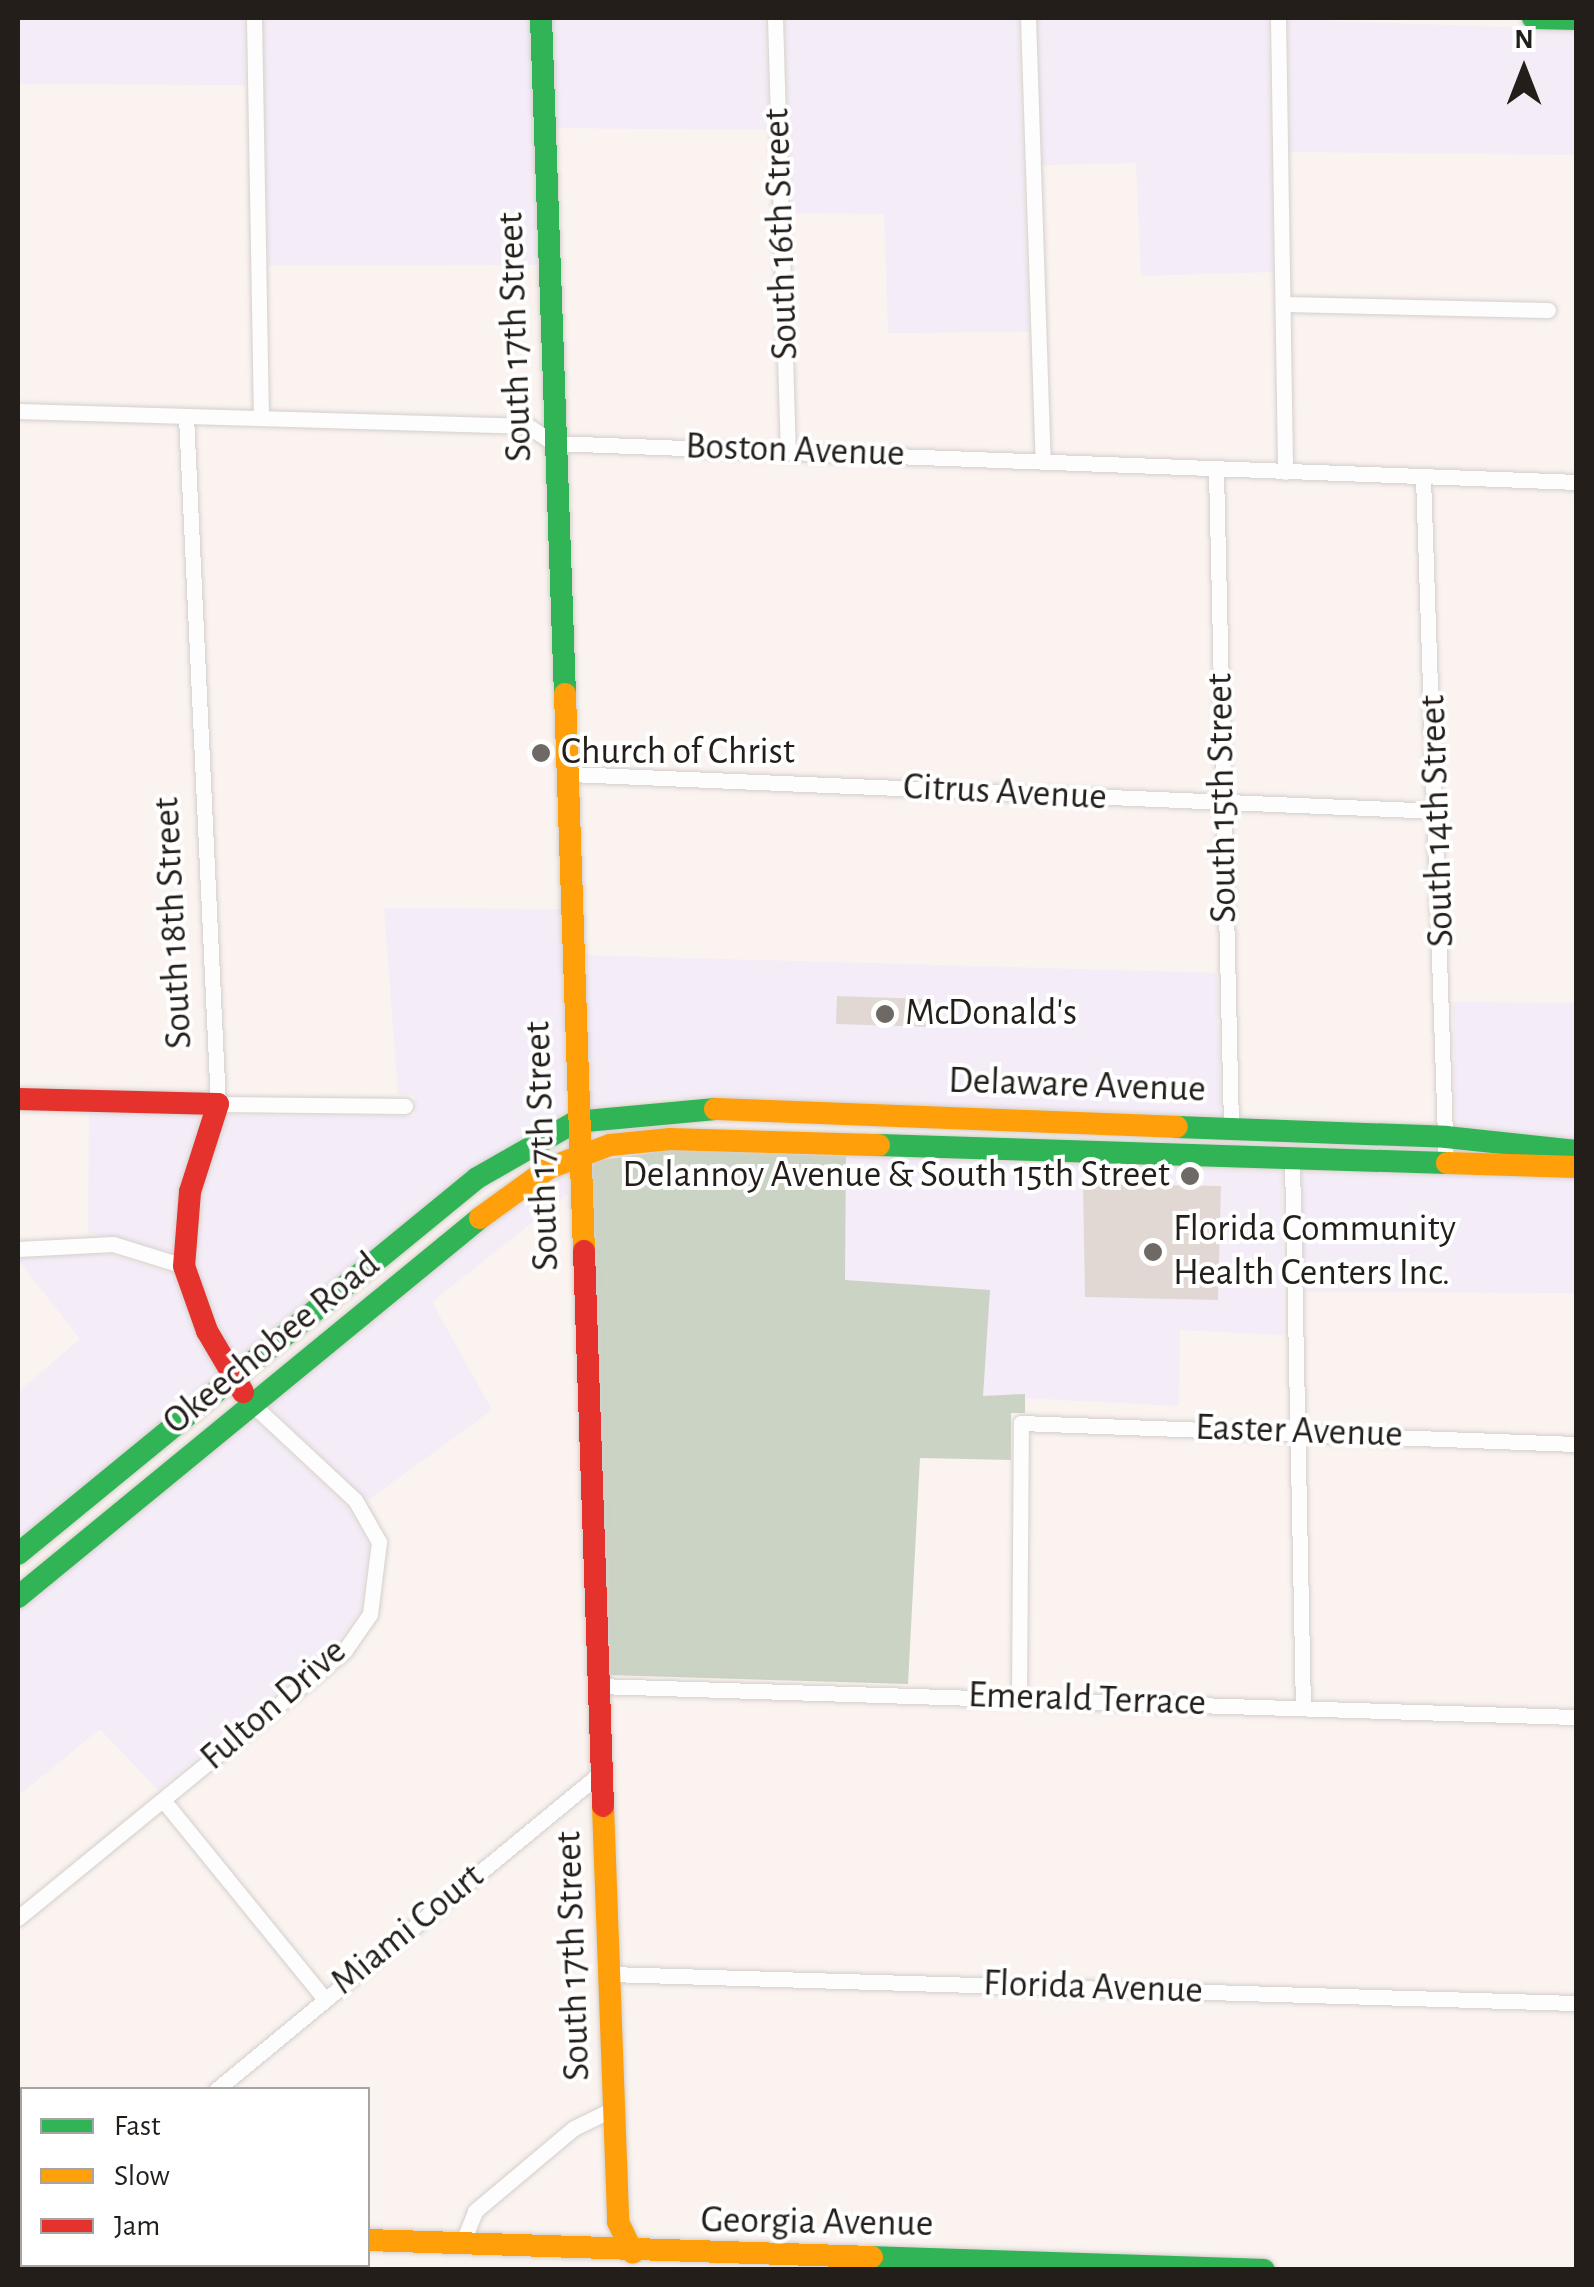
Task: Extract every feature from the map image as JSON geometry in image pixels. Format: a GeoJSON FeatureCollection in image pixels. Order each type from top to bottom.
{"type":"FeatureCollection","features":[{"type":"Feature","properties":{"kind":"street"},"geometry":{"type":"LineString","coordinates":[[254,18],[261,418]]}},
{"type":"Feature","properties":{"kind":"street","name":"South 17th Street"},"geometry":{"type":"LineString","coordinates":[[540,18],[553,443],[570,774],[576,1156],[618,2222],[633,2261]]}},
{"type":"Feature","properties":{"kind":"street","name":"South 16th Street"},"geometry":{"type":"LineString","coordinates":[[775,18],[788,450]]}},
{"type":"Feature","properties":{"kind":"street"},"geometry":{"type":"LineString","coordinates":[[1028,18],[1043,462]]}},
{"type":"Feature","properties":{"kind":"street"},"geometry":{"type":"LineString","coordinates":[[1278,18],[1286,472]]}},
{"type":"Feature","properties":{"kind":"street"},"geometry":{"type":"LineString","coordinates":[[1533,18],[1576,20]]}},
{"type":"Feature","properties":{"kind":"street"},"geometry":{"type":"LineString","coordinates":[[1283,304],[1548,310]]}},
{"type":"Feature","properties":{"kind":"street","name":"Boston Avenue"},"geometry":{"type":"LineString","coordinates":[[18,411],[528,426],[553,443],[1576,482]]}},
{"type":"Feature","properties":{"kind":"street","name":"South 18th Street"},"geometry":{"type":"LineString","coordinates":[[186,416],[218,1104],[190,1192],[184,1266],[233,1380],[254,1405]]}},
{"type":"Feature","properties":{"kind":"street","name":"South 15th Street"},"geometry":{"type":"LineString","coordinates":[[1216,470],[1231,1127]]}},
{"type":"Feature","properties":{"kind":"street","name":"South 14th Street"},"geometry":{"type":"LineString","coordinates":[[1422,477],[1440,811],[1446,1166]]}},
{"type":"Feature","properties":{"kind":"street","name":"Citrus Avenue"},"geometry":{"type":"LineString","coordinates":[[570,774],[1440,811]]}},
{"type":"Feature","properties":{"kind":"street"},"geometry":{"type":"LineString","coordinates":[[18,1100],[405,1106]]}},
{"type":"Feature","properties":{"kind":"street","name":"Delaware Avenue"},"geometry":{"type":"LineString","coordinates":[[575,1122],[667,1108],[1446,1136],[1576,1151]]}},
{"type":"Feature","properties":{"kind":"street","name":"Okeechobee Road"},"geometry":{"type":"LineString","coordinates":[[18,1554],[477,1178],[575,1122]]}},
{"type":"Feature","properties":{"kind":"street","name":"Delaware Avenue"},"geometry":{"type":"LineString","coordinates":[[576,1156],[671,1139],[1446,1166],[1576,1167]]}},
{"type":"Feature","properties":{"kind":"street","name":"Okeechobee Road"},"geometry":{"type":"LineString","coordinates":[[18,1597],[505,1197],[576,1156]]}},
{"type":"Feature","properties":{"kind":"street"},"geometry":{"type":"LineString","coordinates":[[1292,1161],[1294,1431],[1303,1708]]}},
{"type":"Feature","properties":{"kind":"street"},"geometry":{"type":"LineString","coordinates":[[18,1249],[114,1244],[184,1266]]}},
{"type":"Feature","properties":{"kind":"street","name":"Fulton Drive"},"geometry":{"type":"LineString","coordinates":[[18,1918],[345,1650],[370,1614],[380,1576],[378,1542],[355,1500],[254,1405]]}},
{"type":"Feature","properties":{"kind":"street","name":"Easter Avenue"},"geometry":{"type":"LineString","coordinates":[[1019,1698],[1020,1424],[1576,1444]]}},
{"type":"Feature","properties":{"kind":"street","name":"Emerald Terrace"},"geometry":{"type":"LineString","coordinates":[[598,1686],[1576,1716]]}},
{"type":"Feature","properties":{"kind":"street","name":"Miami Court"},"geometry":{"type":"LineString","coordinates":[[220,2087],[602,1773]]}},
{"type":"Feature","properties":{"kind":"street"},"geometry":{"type":"LineString","coordinates":[[163,1800],[324,1998]]}},
{"type":"Feature","properties":{"kind":"street","name":"Florida Avenue"},"geometry":{"type":"LineString","coordinates":[[609,1974],[1576,2003]]}},
{"type":"Feature","properties":{"kind":"street"},"geometry":{"type":"LineString","coordinates":[[462,2244],[476,2210],[574,2128],[615,2108]]}},
{"type":"Feature","properties":{"kind":"street","name":"Georgia Avenue"},"geometry":{"type":"LineString","coordinates":[[370,2240],[462,2244],[633,2261],[1264,2270]]}},
{"type":"Feature","properties":{"kind":"shaded area"},"geometry":{"type":"Polygon","coordinates":[[[18,18],[244,18],[245,85],[18,84],[18,18]]]}},
{"type":"Feature","properties":{"kind":"shaded area"},"geometry":{"type":"Polygon","coordinates":[[[263,18],[531,18],[539,265],[268,266],[263,18]]]}},
{"type":"Feature","properties":{"kind":"shaded area"},"geometry":{"type":"Polygon","coordinates":[[[550,18],[765,18],[769,130],[554,128],[550,18]]]}},
{"type":"Feature","properties":{"kind":"shaded area"},"geometry":{"type":"Polygon","coordinates":[[[785,18],[1018,18],[1029,332],[888,333],[884,214],[791,213],[785,18]]]}},
{"type":"Feature","properties":{"kind":"shaded area"},"geometry":{"type":"Polygon","coordinates":[[[1037,18],[1268,18],[1273,272],[1141,276],[1136,163],[1042,165],[1037,18]]]}},
{"type":"Feature","properties":{"kind":"shaded area"},"geometry":{"type":"Polygon","coordinates":[[[1288,19],[1576,30],[1576,155],[1290,152],[1288,19]]]}},
{"type":"Feature","properties":{"kind":"shaded area"},"geometry":{"type":"Polygon","coordinates":[[[384,908],[562,909],[565,1113],[471,1169],[236,1364],[194,1265],[199,1194],[225,1115],[415,1116],[415,1095],[398,1094],[384,908]]]}},
{"type":"Feature","properties":{"kind":"shaded area"},"geometry":{"type":"Polygon","coordinates":[[[582,955],[1217,973],[1221,1116],[667,1097],[584,1109],[582,955]]]}},
{"type":"Feature","properties":{"kind":"shaded area"},"geometry":{"type":"Polygon","coordinates":[[[1453,1002],[1576,1003],[1576,1140],[1455,1127],[1453,1002]]]}},
{"type":"Feature","properties":{"kind":"shaded area"},"geometry":{"type":"Polygon","coordinates":[[[89,1112],[204,1115],[175,1252],[88,1233],[89,1112]]]}},
{"type":"Feature","properties":{"kind":"shaded area"},"geometry":{"type":"Polygon","coordinates":[[[846,1156],[1282,1172],[1283,1335],[1180,1330],[1179,1406],[983,1396],[845,1280],[846,1156]]]}},
{"type":"Feature","properties":{"kind":"shaded area"},"geometry":{"type":"Polygon","coordinates":[[[567,1171],[568,1194],[432,1302],[492,1410],[367,1501],[269,1406],[511,1206],[567,1171]]]}},
{"type":"Feature","properties":{"kind":"shaded area"},"geometry":{"type":"Polygon","coordinates":[[[1302,1172],[1576,1178],[1576,1293],[1302,1292],[1302,1172]]]}},
{"type":"Feature","properties":{"kind":"shaded area"},"geometry":{"type":"Polygon","coordinates":[[[43,1254],[112,1255],[177,1275],[220,1377],[18,1541],[18,1392],[80,1339],[18,1260],[43,1254]]]}},
{"type":"Feature","properties":{"kind":"shaded area"},"geometry":{"type":"Polygon","coordinates":[[[254,1419],[347,1506],[369,1545],[361,1609],[338,1642],[158,1790],[100,1729],[18,1796],[18,1610],[254,1419]]]}},
{"type":"Feature","properties":{"kind":"green space"},"geometry":{"type":"Polygon","coordinates":[[[671,1150],[846,1156],[845,1280],[990,1290],[983,1396],[1025,1394],[1025,1413],[1011,1413],[1011,1460],[920,1458],[908,1684],[607,1675],[589,1177],[594,1161],[671,1150]]]}},
{"type":"Feature","properties":{"kind":"building","name":"McDonald's"},"geometry":{"type":"Polygon","coordinates":[[[837,996],[926,999],[934,1004],[933,1027],[836,1024],[837,996]]]}},
{"type":"Feature","properties":{"kind":"building","name":"Florida Community Health Centers Inc."},"geometry":{"type":"Polygon","coordinates":[[[1083,1184],[1221,1186],[1218,1300],[1085,1297],[1083,1184]]]}},
{"type":"Feature","properties":{"kind":"traffic: fast"},"geometry":{"type":"LineString","coordinates":[[541,18],[565,694]]}},
{"type":"Feature","properties":{"kind":"traffic: fast"},"geometry":{"type":"LineString","coordinates":[[1533,18],[1576,19]]}},
{"type":"Feature","properties":{"kind":"traffic: fast"},"geometry":{"type":"LineString","coordinates":[[18,1554],[477,1178],[575,1122],[715,1109]]}},
{"type":"Feature","properties":{"kind":"traffic: fast"},"geometry":{"type":"LineString","coordinates":[[1177,1127],[1446,1137],[1576,1151]]}},
{"type":"Feature","properties":{"kind":"traffic: fast"},"geometry":{"type":"LineString","coordinates":[[879,1145],[1447,1163]]}},
{"type":"Feature","properties":{"kind":"traffic: fast"},"geometry":{"type":"LineString","coordinates":[[18,1597],[480,1218]]}},
{"type":"Feature","properties":{"kind":"traffic: fast"},"geometry":{"type":"LineString","coordinates":[[872,2257],[1264,2270]]}},
{"type":"Feature","properties":{"kind":"traffic: slow"},"geometry":{"type":"LineString","coordinates":[[565,694],[584,1251]]}},
{"type":"Feature","properties":{"kind":"traffic: slow"},"geometry":{"type":"LineString","coordinates":[[715,1109],[1177,1127]]}},
{"type":"Feature","properties":{"kind":"traffic: slow"},"geometry":{"type":"LineString","coordinates":[[480,1218],[549,1168],[610,1145],[671,1139],[879,1145]]}},
{"type":"Feature","properties":{"kind":"traffic: slow"},"geometry":{"type":"LineString","coordinates":[[1447,1163],[1576,1167]]}},
{"type":"Feature","properties":{"kind":"traffic: slow"},"geometry":{"type":"LineString","coordinates":[[603,1806],[618,2222],[633,2253]]}},
{"type":"Feature","properties":{"kind":"traffic: slow"},"geometry":{"type":"LineString","coordinates":[[370,2240],[872,2257]]}},
{"type":"Feature","properties":{"kind":"traffic: jam"},"geometry":{"type":"LineString","coordinates":[[18,1099],[218,1104],[190,1192],[184,1266],[207,1331],[243,1392]]}},
{"type":"Feature","properties":{"kind":"traffic: jam"},"geometry":{"type":"LineString","coordinates":[[584,1251],[603,1806]]}},
{"type":"Feature","properties":{"kind":"place","name":"Church of Christ"},"geometry":{"type":"Point","coordinates":[541,753]}},
{"type":"Feature","properties":{"kind":"place","name":"McDonald's"},"geometry":{"type":"Point","coordinates":[885,1014]}},
{"type":"Feature","properties":{"kind":"place","name":"Delannoy Avenue & South 15th Street"},"geometry":{"type":"Point","coordinates":[1190,1176]}},
{"type":"Feature","properties":{"kind":"place","name":"Florida Community Health Centers Inc."},"geometry":{"type":"Point","coordinates":[1153,1252]}}]}
